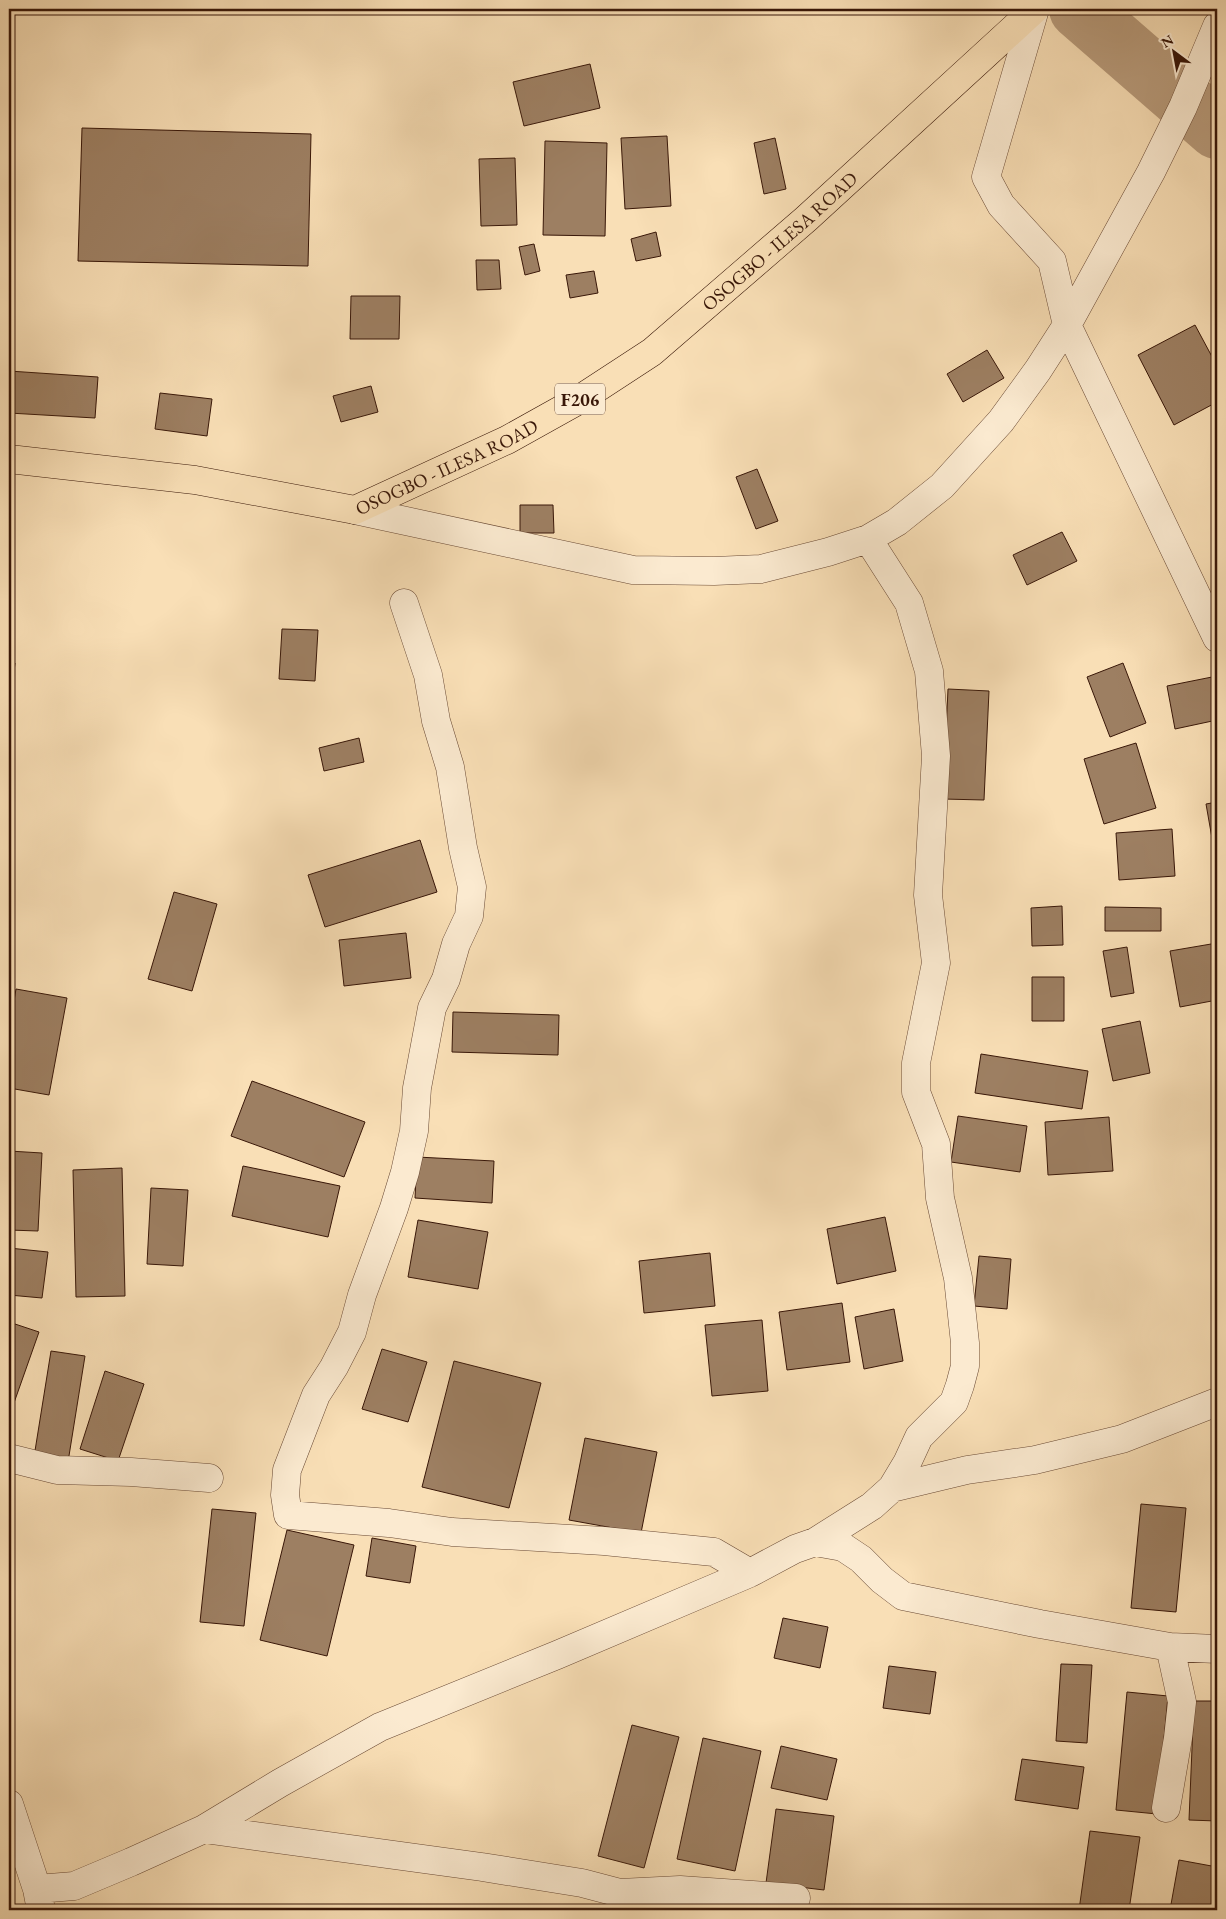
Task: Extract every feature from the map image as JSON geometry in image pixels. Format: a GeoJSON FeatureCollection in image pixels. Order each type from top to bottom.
{"type":"FeatureCollection","features":[{"type":"Feature","properties":{"kind":"main road","name":"OSOGBO - ILESA ROAD"},"geometry":{"type":"LineString","coordinates":[[9,459],[195,480],[355,510],[507,440],[577,401],[652,352],[806,219],[1035,9]]}},
{"type":"Feature","properties":{"kind":"street"},"geometry":{"type":"LineString","coordinates":[[1035,9],[986,177],[1001,206],[1052,262],[1067,325],[1217,638]]}},
{"type":"Feature","properties":{"kind":"street"},"geometry":{"type":"LineString","coordinates":[[355,510],[633,570],[714,571],[761,569],[828,552],[868,539],[897,522],[942,486],[1001,421],[1038,370],[1067,325],[1151,172],[1183,107],[1217,26]]}},
{"type":"Feature","properties":{"kind":"street"},"geometry":{"type":"LineString","coordinates":[[9,1804],[39,1900],[74,1886],[204,1829],[280,1783],[380,1727],[558,1655],[750,1573],[795,1549],[815,1542],[872,1506],[892,1488],[907,1463],[919,1437],[954,1402],[965,1366],[965,1343],[958,1278],[940,1198],[936,1144],[916,1092],[916,1063],[936,964],[928,895],[936,756],[929,671],[909,603],[868,539]]}},
{"type":"Feature","properties":{"kind":"street"},"geometry":{"type":"LineString","coordinates":[[404,603],[428,675],[436,721],[450,767],[463,848],[472,888],[470,916],[456,944],[446,978],[432,1008],[417,1088],[414,1130],[405,1172],[394,1208],[362,1295],[352,1332],[334,1367],[316,1395],[287,1470],[285,1495],[288,1515],[389,1523],[452,1532],[604,1541],[714,1552],[750,1573]]}},
{"type":"Feature","properties":{"kind":"street"},"geometry":{"type":"LineString","coordinates":[[892,1488],[968,1470],[1035,1460],[1122,1439],[1217,1402]]}},
{"type":"Feature","properties":{"kind":"street"},"geometry":{"type":"LineString","coordinates":[[9,1458],[58,1470],[131,1472],[210,1478]]}},
{"type":"Feature","properties":{"kind":"street"},"geometry":{"type":"LineString","coordinates":[[815,1542],[843,1547],[861,1559],[882,1580],[903,1596],[1040,1624],[1170,1647],[1217,1649]]}},
{"type":"Feature","properties":{"kind":"street"},"geometry":{"type":"LineString","coordinates":[[1166,1808],[1182,1702],[1170,1647]]}},
{"type":"Feature","properties":{"kind":"street"},"geometry":{"type":"LineString","coordinates":[[204,1829],[491,1868],[582,1883],[620,1893],[680,1890],[796,1898]]}},
{"type":"Feature","properties":{"kind":"building"},"geometry":{"type":"Polygon","coordinates":[[[590,64],[600,108],[524,126],[513,82],[590,64]]]}},
{"type":"Feature","properties":{"kind":"building"},"geometry":{"type":"Polygon","coordinates":[[[82,128],[311,134],[308,266],[78,261],[82,128]]]}},
{"type":"Feature","properties":{"kind":"building"},"geometry":{"type":"Polygon","coordinates":[[[667,136],[671,206],[625,209],[621,138],[667,136]]]}},
{"type":"Feature","properties":{"kind":"building"},"geometry":{"type":"Polygon","coordinates":[[[775,138],[786,189],[764,194],[754,143],[775,138]]]}},
{"type":"Feature","properties":{"kind":"building"},"geometry":{"type":"Polygon","coordinates":[[[545,141],[607,143],[605,236],[543,235],[545,141]]]}},
{"type":"Feature","properties":{"kind":"building"},"geometry":{"type":"Polygon","coordinates":[[[515,158],[517,225],[481,226],[479,159],[515,158]]]}},
{"type":"Feature","properties":{"kind":"building"},"geometry":{"type":"Polygon","coordinates":[[[656,232],[661,256],[636,261],[631,239],[656,232]]]}},
{"type":"Feature","properties":{"kind":"building"},"geometry":{"type":"Polygon","coordinates":[[[534,244],[540,271],[525,275],[519,247],[534,244]]]}},
{"type":"Feature","properties":{"kind":"building"},"geometry":{"type":"Polygon","coordinates":[[[476,260],[499,260],[501,289],[477,290],[476,260]]]}},
{"type":"Feature","properties":{"kind":"building"},"geometry":{"type":"Polygon","coordinates":[[[594,271],[598,293],[570,298],[566,275],[594,271]]]}},
{"type":"Feature","properties":{"kind":"building"},"geometry":{"type":"Polygon","coordinates":[[[351,296],[400,296],[399,339],[350,339],[351,296]]]}},
{"type":"Feature","properties":{"kind":"building"},"geometry":{"type":"Polygon","coordinates":[[[1195,325],[1217,366],[1217,402],[1174,425],[1138,355],[1195,325]]]}},
{"type":"Feature","properties":{"kind":"building"},"geometry":{"type":"Polygon","coordinates":[[[987,350],[1004,378],[963,402],[947,374],[987,350]]]}},
{"type":"Feature","properties":{"kind":"building"},"geometry":{"type":"Polygon","coordinates":[[[9,371],[98,377],[95,418],[9,413],[9,371]]]}},
{"type":"Feature","properties":{"kind":"building"},"geometry":{"type":"Polygon","coordinates":[[[371,386],[378,412],[341,422],[333,396],[371,386]]]}},
{"type":"Feature","properties":{"kind":"building"},"geometry":{"type":"Polygon","coordinates":[[[160,393],[212,399],[207,436],[155,429],[160,393]]]}},
{"type":"Feature","properties":{"kind":"building"},"geometry":{"type":"Polygon","coordinates":[[[757,469],[778,521],[756,529],[736,477],[757,469]]]}},
{"type":"Feature","properties":{"kind":"building"},"geometry":{"type":"Polygon","coordinates":[[[520,505],[553,505],[554,533],[520,533],[520,505]]]}},
{"type":"Feature","properties":{"kind":"building"},"geometry":{"type":"Polygon","coordinates":[[[1062,532],[1077,561],[1027,585],[1013,555],[1062,532]]]}},
{"type":"Feature","properties":{"kind":"building"},"geometry":{"type":"Polygon","coordinates":[[[282,629],[318,630],[315,681],[279,679],[282,629]]]}},
{"type":"Feature","properties":{"kind":"building"},"geometry":{"type":"Polygon","coordinates":[[[9,663],[15,663],[9,714],[9,663]]]}},
{"type":"Feature","properties":{"kind":"building"},"geometry":{"type":"Polygon","coordinates":[[[1123,663],[1146,723],[1110,737],[1087,677],[1123,663]]]}},
{"type":"Feature","properties":{"kind":"building"},"geometry":{"type":"Polygon","coordinates":[[[1217,676],[1217,720],[1175,729],[1167,686],[1217,676]]]}},
{"type":"Feature","properties":{"kind":"building"},"geometry":{"type":"Polygon","coordinates":[[[948,689],[989,691],[984,800],[943,799],[948,689]]]}},
{"type":"Feature","properties":{"kind":"building"},"geometry":{"type":"Polygon","coordinates":[[[359,738],[364,762],[324,771],[319,748],[359,738]]]}},
{"type":"Feature","properties":{"kind":"building"},"geometry":{"type":"Polygon","coordinates":[[[1136,743],[1156,808],[1104,824],[1084,759],[1136,743]]]}},
{"type":"Feature","properties":{"kind":"building"},"geometry":{"type":"Polygon","coordinates":[[[1217,802],[1217,861],[1216,861],[1206,804],[1217,802]]]}},
{"type":"Feature","properties":{"kind":"building"},"geometry":{"type":"Polygon","coordinates":[[[1172,829],[1175,876],[1119,880],[1116,833],[1172,829]]]}},
{"type":"Feature","properties":{"kind":"building"},"geometry":{"type":"Polygon","coordinates":[[[420,840],[437,892],[325,927],[308,875],[420,840]]]}},
{"type":"Feature","properties":{"kind":"building"},"geometry":{"type":"Polygon","coordinates":[[[174,892],[217,904],[192,991],[148,979],[174,892]]]}},
{"type":"Feature","properties":{"kind":"building"},"geometry":{"type":"Polygon","coordinates":[[[1062,906],[1063,945],[1032,946],[1031,908],[1062,906]]]}},
{"type":"Feature","properties":{"kind":"building"},"geometry":{"type":"Polygon","coordinates":[[[1105,907],[1161,908],[1161,931],[1105,931],[1105,907]]]}},
{"type":"Feature","properties":{"kind":"building"},"geometry":{"type":"Polygon","coordinates":[[[406,933],[411,978],[344,986],[339,940],[406,933]]]}},
{"type":"Feature","properties":{"kind":"building"},"geometry":{"type":"Polygon","coordinates":[[[1217,943],[1217,1000],[1180,1007],[1170,951],[1217,943]]]}},
{"type":"Feature","properties":{"kind":"building"},"geometry":{"type":"Polygon","coordinates":[[[1127,947],[1134,993],[1111,997],[1103,951],[1127,947]]]}},
{"type":"Feature","properties":{"kind":"building"},"geometry":{"type":"Polygon","coordinates":[[[1032,977],[1064,977],[1064,1021],[1032,1021],[1032,977]]]}},
{"type":"Feature","properties":{"kind":"building"},"geometry":{"type":"Polygon","coordinates":[[[16,989],[67,998],[49,1095],[9,1088],[9,1031],[16,989]]]}},
{"type":"Feature","properties":{"kind":"building"},"geometry":{"type":"Polygon","coordinates":[[[453,1012],[559,1015],[558,1055],[452,1052],[453,1012]]]}},
{"type":"Feature","properties":{"kind":"building"},"geometry":{"type":"Polygon","coordinates":[[[1140,1021],[1150,1073],[1113,1081],[1102,1029],[1140,1021]]]}},
{"type":"Feature","properties":{"kind":"building"},"geometry":{"type":"Polygon","coordinates":[[[981,1054],[1088,1071],[1082,1109],[975,1093],[981,1054]]]}},
{"type":"Feature","properties":{"kind":"building"},"geometry":{"type":"Polygon","coordinates":[[[252,1081],[365,1122],[344,1177],[231,1136],[252,1081]]]}},
{"type":"Feature","properties":{"kind":"building"},"geometry":{"type":"Polygon","coordinates":[[[958,1116],[1027,1126],[1020,1172],[951,1162],[958,1116]]]}},
{"type":"Feature","properties":{"kind":"building"},"geometry":{"type":"Polygon","coordinates":[[[1109,1117],[1113,1171],[1048,1175],[1045,1122],[1109,1117]]]}},
{"type":"Feature","properties":{"kind":"building"},"geometry":{"type":"Polygon","coordinates":[[[9,1151],[42,1153],[38,1231],[9,1230],[9,1151]]]}},
{"type":"Feature","properties":{"kind":"building"},"geometry":{"type":"Polygon","coordinates":[[[417,1157],[494,1161],[492,1203],[415,1198],[417,1157]]]}},
{"type":"Feature","properties":{"kind":"building"},"geometry":{"type":"Polygon","coordinates":[[[243,1166],[340,1186],[328,1237],[232,1216],[243,1166]]]}},
{"type":"Feature","properties":{"kind":"building"},"geometry":{"type":"Polygon","coordinates":[[[122,1168],[125,1296],[76,1297],[73,1170],[122,1168]]]}},
{"type":"Feature","properties":{"kind":"building"},"geometry":{"type":"Polygon","coordinates":[[[151,1188],[188,1190],[183,1266],[147,1264],[151,1188]]]}},
{"type":"Feature","properties":{"kind":"building"},"geometry":{"type":"Polygon","coordinates":[[[885,1217],[896,1271],[837,1284],[827,1229],[885,1217]]]}},
{"type":"Feature","properties":{"kind":"building"},"geometry":{"type":"Polygon","coordinates":[[[418,1220],[488,1232],[478,1289],[408,1277],[418,1220]]]}},
{"type":"Feature","properties":{"kind":"building"},"geometry":{"type":"Polygon","coordinates":[[[9,1248],[48,1252],[42,1298],[9,1295],[9,1248]]]}},
{"type":"Feature","properties":{"kind":"building"},"geometry":{"type":"Polygon","coordinates":[[[710,1253],[715,1306],[644,1313],[639,1261],[710,1253]]]}},
{"type":"Feature","properties":{"kind":"building"},"geometry":{"type":"Polygon","coordinates":[[[979,1256],[1011,1259],[1007,1309],[974,1306],[979,1256]]]}},
{"type":"Feature","properties":{"kind":"building"},"geometry":{"type":"Polygon","coordinates":[[[842,1303],[850,1362],[787,1370],[779,1312],[842,1303]]]}},
{"type":"Feature","properties":{"kind":"building"},"geometry":{"type":"Polygon","coordinates":[[[894,1309],[903,1361],[864,1369],[855,1317],[894,1309]]]}},
{"type":"Feature","properties":{"kind":"building"},"geometry":{"type":"Polygon","coordinates":[[[762,1320],[768,1391],[712,1396],[705,1325],[762,1320]]]}},
{"type":"Feature","properties":{"kind":"building"},"geometry":{"type":"Polygon","coordinates":[[[9,1322],[39,1332],[9,1417],[9,1322]]]}},
{"type":"Feature","properties":{"kind":"building"},"geometry":{"type":"Polygon","coordinates":[[[382,1349],[427,1362],[408,1422],[362,1409],[382,1349]]]}},
{"type":"Feature","properties":{"kind":"building"},"geometry":{"type":"Polygon","coordinates":[[[51,1351],[85,1356],[68,1462],[34,1457],[51,1351]]]}},
{"type":"Feature","properties":{"kind":"building"},"geometry":{"type":"Polygon","coordinates":[[[454,1361],[541,1383],[509,1508],[422,1487],[454,1361]]]}},
{"type":"Feature","properties":{"kind":"building"},"geometry":{"type":"Polygon","coordinates":[[[105,1371],[144,1384],[118,1461],[80,1449],[105,1371]]]}},
{"type":"Feature","properties":{"kind":"building"},"geometry":{"type":"Polygon","coordinates":[[[585,1438],[657,1452],[641,1533],[569,1520],[585,1438]]]}},
{"type":"Feature","properties":{"kind":"building"},"geometry":{"type":"Polygon","coordinates":[[[1141,1504],[1186,1508],[1176,1612],[1131,1608],[1141,1504]]]}},
{"type":"Feature","properties":{"kind":"building"},"geometry":{"type":"Polygon","coordinates":[[[212,1509],[256,1513],[244,1626],[200,1622],[212,1509]]]}},
{"type":"Feature","properties":{"kind":"building"},"geometry":{"type":"Polygon","coordinates":[[[287,1530],[354,1545],[327,1656],[260,1640],[287,1530]]]}},
{"type":"Feature","properties":{"kind":"building"},"geometry":{"type":"Polygon","coordinates":[[[372,1538],[416,1546],[410,1583],[366,1576],[372,1538]]]}},
{"type":"Feature","properties":{"kind":"building"},"geometry":{"type":"Polygon","coordinates":[[[783,1618],[828,1627],[820,1668],[774,1658],[783,1618]]]}},
{"type":"Feature","properties":{"kind":"building"},"geometry":{"type":"Polygon","coordinates":[[[1061,1664],[1092,1665],[1087,1743],[1056,1741],[1061,1664]]]}},
{"type":"Feature","properties":{"kind":"building"},"geometry":{"type":"Polygon","coordinates":[[[889,1666],[936,1672],[930,1714],[883,1708],[889,1666]]]}},
{"type":"Feature","properties":{"kind":"building"},"geometry":{"type":"Polygon","coordinates":[[[1127,1692],[1168,1696],[1157,1814],[1116,1810],[1127,1692]]]}},
{"type":"Feature","properties":{"kind":"building"},"geometry":{"type":"Polygon","coordinates":[[[1194,1701],[1217,1701],[1217,1821],[1189,1820],[1194,1701]]]}},
{"type":"Feature","properties":{"kind":"building"},"geometry":{"type":"Polygon","coordinates":[[[632,1725],[679,1737],[644,1868],[598,1856],[632,1725]]]}},
{"type":"Feature","properties":{"kind":"building"},"geometry":{"type":"Polygon","coordinates":[[[703,1738],[761,1751],[735,1871],[677,1859],[703,1738]]]}},
{"type":"Feature","properties":{"kind":"building"},"geometry":{"type":"Polygon","coordinates":[[[781,1746],[837,1759],[827,1800],[771,1788],[781,1746]]]}},
{"type":"Feature","properties":{"kind":"building"},"geometry":{"type":"Polygon","coordinates":[[[1022,1759],[1084,1767],[1078,1809],[1015,1800],[1022,1759]]]}},
{"type":"Feature","properties":{"kind":"building"},"geometry":{"type":"Polygon","coordinates":[[[776,1809],[834,1816],[824,1890],[766,1883],[776,1809]]]}},
{"type":"Feature","properties":{"kind":"building"},"geometry":{"type":"Polygon","coordinates":[[[1090,1831],[1140,1837],[1129,1910],[1079,1910],[1090,1831]]]}},
{"type":"Feature","properties":{"kind":"building"},"geometry":{"type":"Polygon","coordinates":[[[1179,1860],[1217,1867],[1217,1910],[1170,1910],[1179,1860]]]}},
{"type":"Feature","properties":{"kind":"building"},"geometry":{"type":"Polygon","coordinates":[[[423,1905],[445,1910],[422,1910],[423,1905]]]}},
{"type":"Feature","properties":{"kind":"waterway"},"geometry":{"type":"LineString","coordinates":[[1079,9],[1217,129]]}}]}
